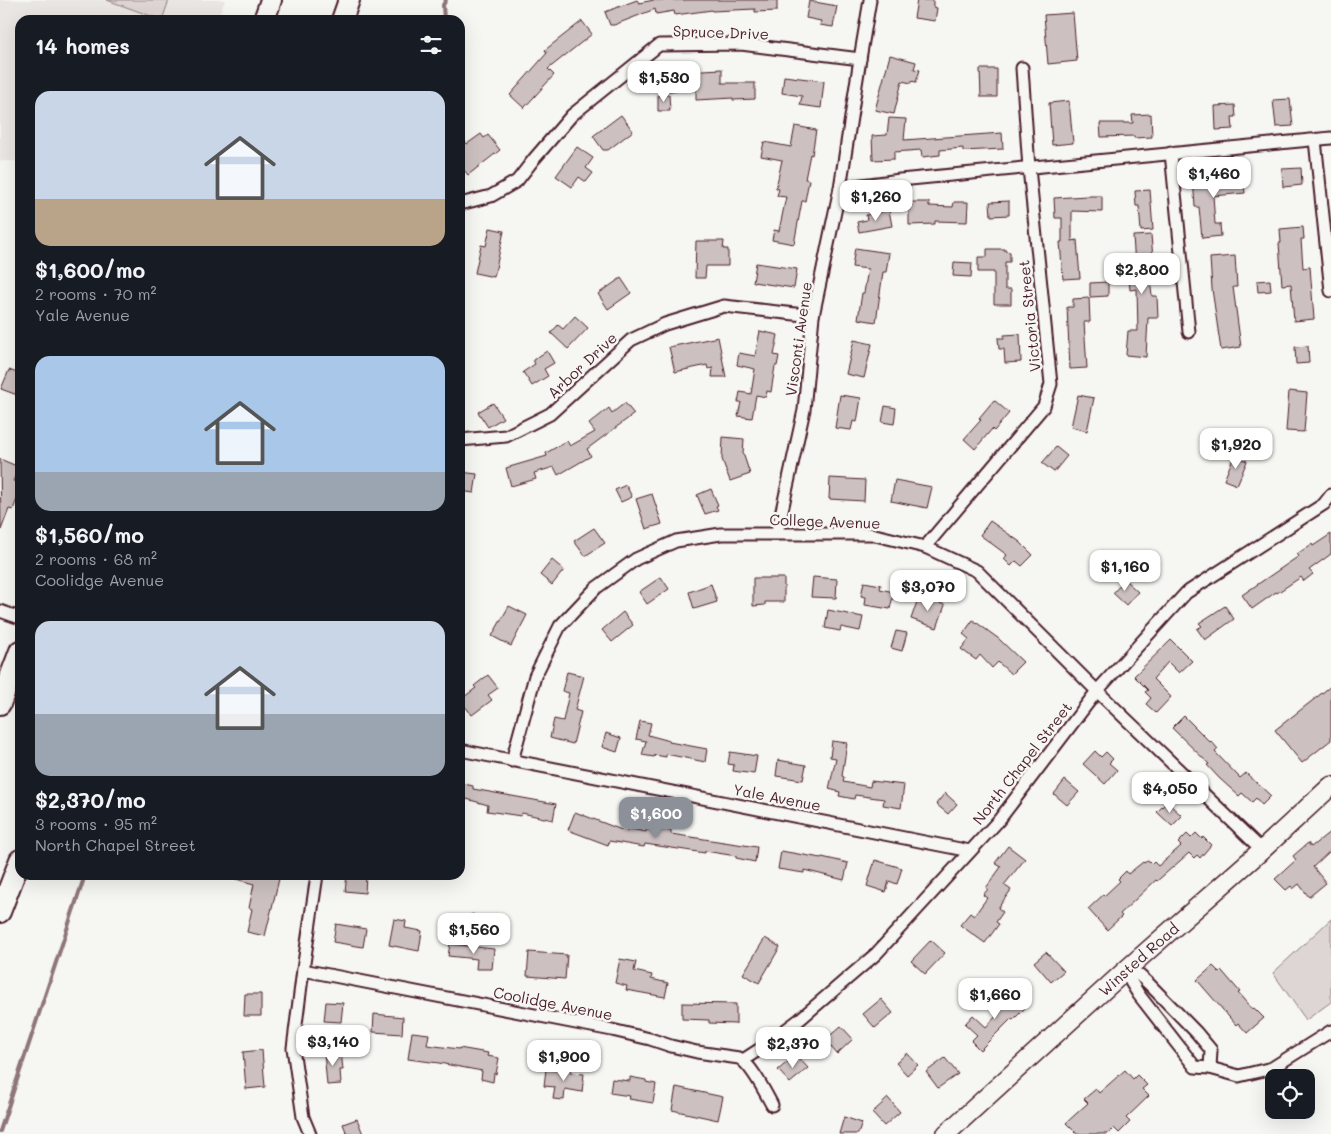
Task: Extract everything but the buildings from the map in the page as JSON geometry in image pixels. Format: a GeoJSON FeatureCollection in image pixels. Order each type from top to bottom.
{"type":"FeatureCollection","features":[{"type":"Feature","properties":{"kind":"highway"},"geometry":{"type":"LineString","coordinates":[[266,15],[271,0]]}},
{"type":"Feature","properties":{"kind":"highway"},"geometry":{"type":"LineString","coordinates":[[344,15],[349,0]]}},
{"type":"Feature","properties":{"kind":"highway"},"geometry":{"type":"LineString","coordinates":[[0,704],[15,664]]}},
{"type":"Feature","properties":{"kind":"highway"},"geometry":{"type":"LineString","coordinates":[[0,912],[15,873]]}},
{"type":"Feature","properties":{"kind":"main road","name":"Winsted Road"},"geometry":{"type":"LineString","coordinates":[[946,1134],[1331,786]]}},
{"type":"Feature","properties":{"kind":"street","name":"Visconti Avenue"},"geometry":{"type":"LineString","coordinates":[[777,533],[804,410],[813,316],[840,188],[870,0]]}},
{"type":"Feature","properties":{"kind":"street","name":"Spruce Drive"},"geometry":{"type":"LineString","coordinates":[[465,203],[491,196],[517,180],[572,115],[659,45],[741,44],[860,59]]}},
{"type":"Feature","properties":{"kind":"street","name":"Victoria Street"},"geometry":{"type":"LineString","coordinates":[[925,547],[1044,406],[1051,384],[1022,68]]}},
{"type":"Feature","properties":{"kind":"street"},"geometry":{"type":"LineString","coordinates":[[840,188],[900,180],[1331,138]]}},
{"type":"Feature","properties":{"kind":"street"},"geometry":{"type":"LineString","coordinates":[[1316,140],[1331,291]]}},
{"type":"Feature","properties":{"kind":"street"},"geometry":{"type":"LineString","coordinates":[[1171,153],[1189,332]]}},
{"type":"Feature","properties":{"kind":"street","name":"Arbor Drive"},"geometry":{"type":"LineString","coordinates":[[465,440],[506,436],[550,414],[631,340],[666,324],[724,306],[813,316]]}},
{"type":"Feature","properties":{"kind":"street","name":"North Chapel Street"},"geometry":{"type":"LineString","coordinates":[[743,1060],[799,1020],[876,954],[999,820],[1097,691],[1186,593],[1324,504],[1331,495]]}},
{"type":"Feature","properties":{"kind":"street","name":"College Avenue"},"geometry":{"type":"LineString","coordinates":[[512,760],[535,676],[560,626],[596,588],[636,559],[676,541],[722,534],[871,534],[925,547],[977,571],[1097,691],[1262,850]]}},
{"type":"Feature","properties":{"kind":"street"},"geometry":{"type":"LineString","coordinates":[[0,611],[15,616]]}},
{"type":"Feature","properties":{"kind":"street","name":"Yale Avenue"},"geometry":{"type":"LineString","coordinates":[[465,751],[970,851]]}},
{"type":"Feature","properties":{"kind":"street"},"geometry":{"type":"LineString","coordinates":[[310,1134],[303,1117],[293,1048],[316,880]]}},
{"type":"Feature","properties":{"kind":"street"},"geometry":{"type":"LineString","coordinates":[[1127,969],[1139,975],[1196,1032],[1211,1050],[1210,1068]]}},
{"type":"Feature","properties":{"kind":"street"},"geometry":{"type":"LineString","coordinates":[[1127,969],[1131,982],[1140,996],[1195,1067],[1210,1068],[1239,1076],[1272,1068],[1331,1031]]}},
{"type":"Feature","properties":{"kind":"street","name":"Coolidge Avenue"},"geometry":{"type":"LineString","coordinates":[[303,970],[612,1030],[697,1052],[730,1056],[743,1060]]}},
{"type":"Feature","properties":{"kind":"street"},"geometry":{"type":"LineString","coordinates":[[743,1060],[772,1105]]}},
{"type":"Feature","properties":{"kind":"shaded area"},"geometry":{"type":"Polygon","coordinates":[[[0,0],[225,0],[219,15],[15,15],[15,161],[0,161],[0,0]]]}},
{"type":"Feature","properties":{"kind":"shaded area"},"geometry":{"type":"Polygon","coordinates":[[[107,0],[169,0],[164,15],[148,15],[107,0]]]}},
{"type":"Feature","properties":{"kind":"shaded area"},"geometry":{"type":"Polygon","coordinates":[[[1331,919],[1331,1002],[1306,1020],[1273,973],[1331,919]]]}},
{"type":"Feature","properties":{"kind":"waterway"},"geometry":{"type":"LineString","coordinates":[[444,15],[443,5],[446,0]]}},
{"type":"Feature","properties":{"kind":"waterway"},"geometry":{"type":"LineString","coordinates":[[0,1131],[83,880]]}}]}
